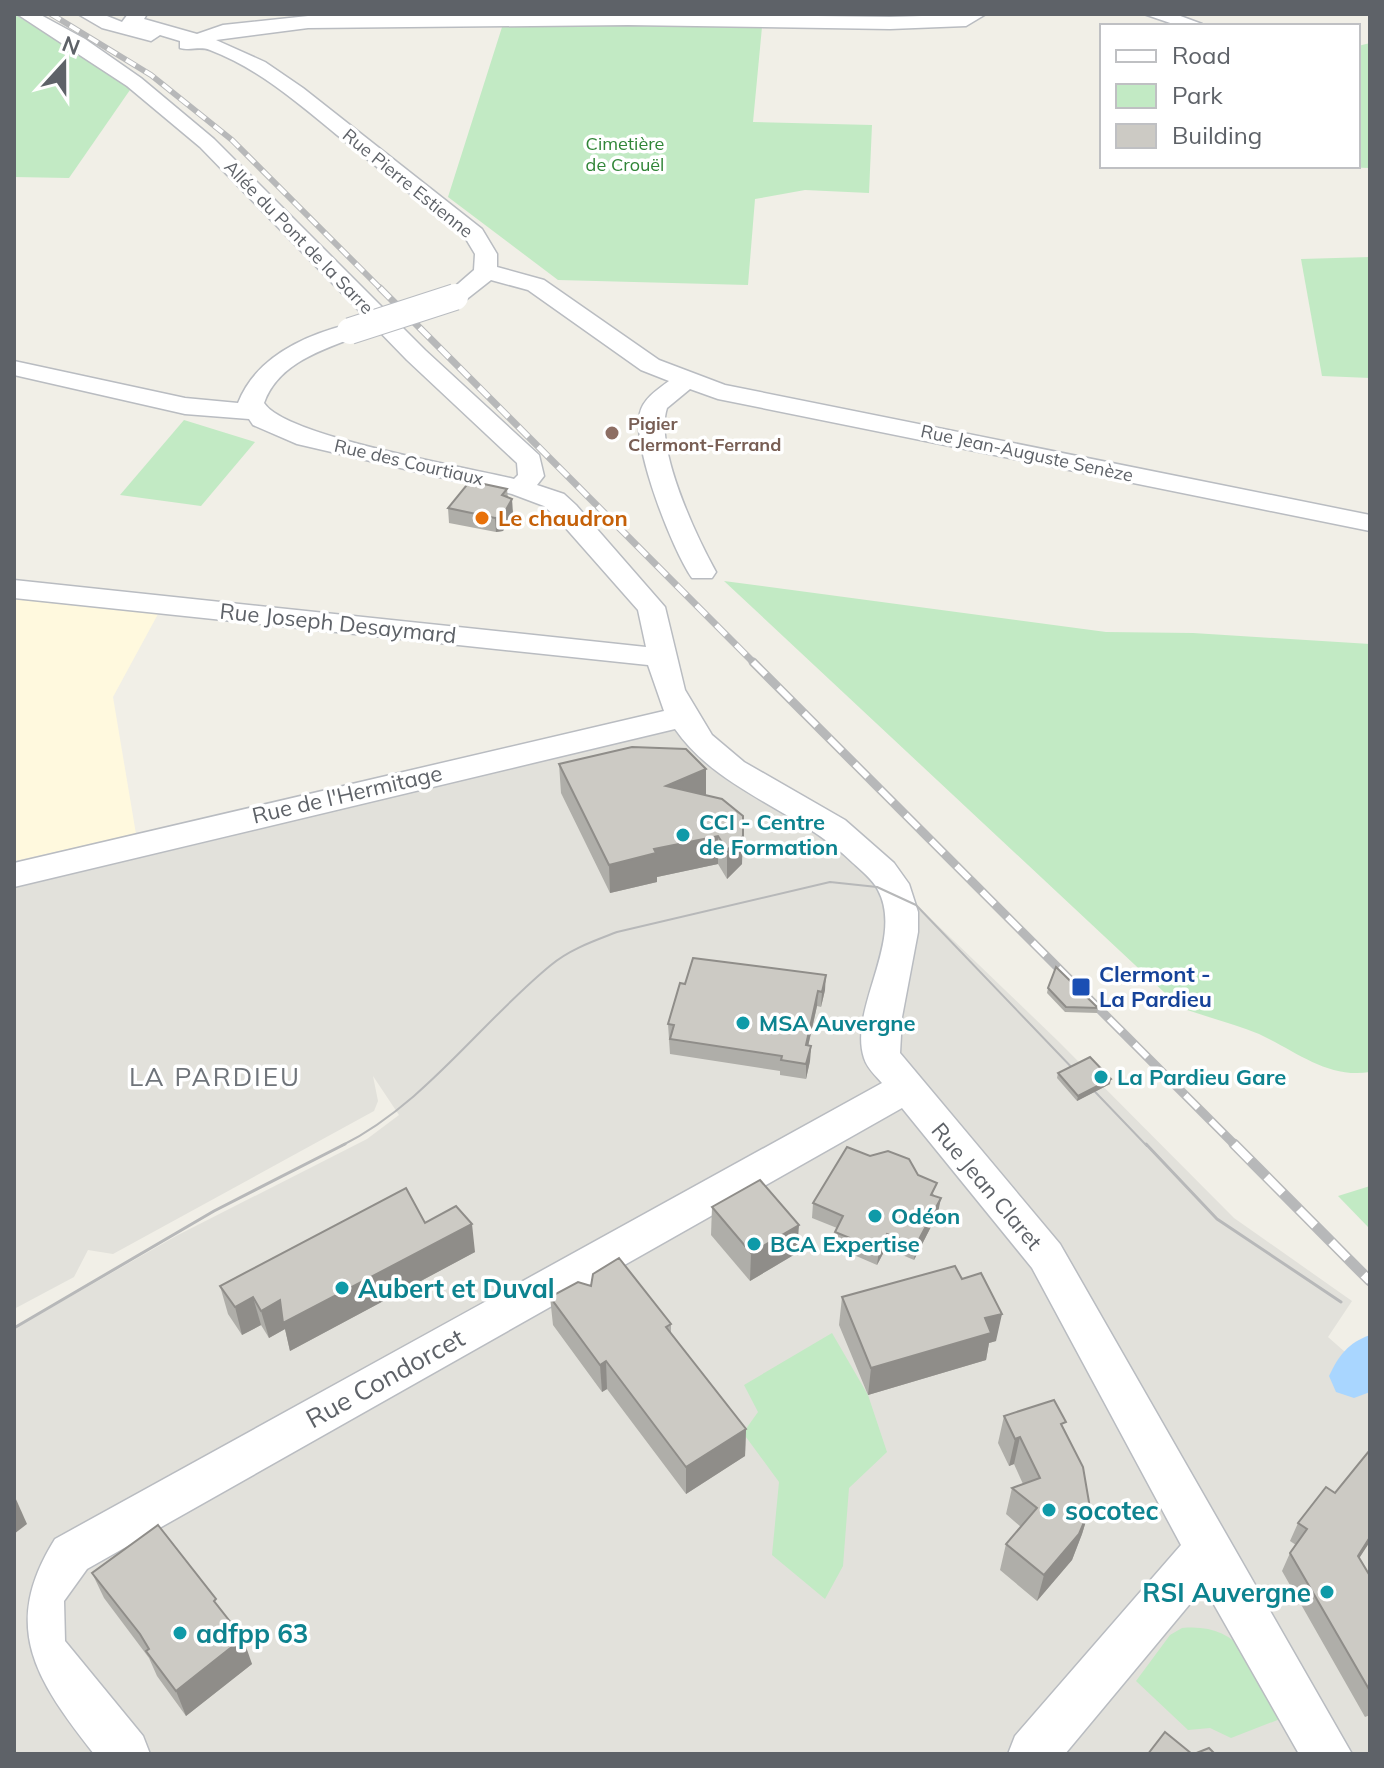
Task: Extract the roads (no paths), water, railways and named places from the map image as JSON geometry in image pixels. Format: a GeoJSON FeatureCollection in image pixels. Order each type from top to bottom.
{"type":"FeatureCollection","features":[{"type":"Feature","properties":{"kind":"street","name":"Allée du Pont de la Sarre"},"geometry":{"type":"LineString","coordinates":[[26,14],[78,43],[134,82],[207,143],[416,355],[530,461],[531,476],[520,488]]}},
{"type":"Feature","properties":{"kind":"street"},"geometry":{"type":"LineString","coordinates":[[1153,14],[1193,24]]}},
{"type":"Feature","properties":{"kind":"street","name":"Rue Pierre Estienne"},"geometry":{"type":"LineString","coordinates":[[98,16],[193,42]]}},
{"type":"Feature","properties":{"kind":"street","name":"Rue Pierre Estienne"},"geometry":{"type":"LineString","coordinates":[[130,16],[193,42],[298,97],[474,234],[486,250],[488,260],[485,271]]}},
{"type":"Feature","properties":{"kind":"street"},"geometry":{"type":"LineString","coordinates":[[193,42],[223,31],[277,23],[528,17],[890,23],[971,17]]}},
{"type":"Feature","properties":{"kind":"street"},"geometry":{"type":"LineString","coordinates":[[256,412],[251,403],[253,395],[272,372],[311,345],[455,297],[473,288],[485,271],[536,285],[557,296],[631,353],[685,381],[659,402],[651,420],[658,459],[676,516],[702,572]]}},
{"type":"Feature","properties":{"kind":"street","name":"Rue des Courtiaux"},"geometry":{"type":"LineString","coordinates":[[14,368],[177,405],[225,412],[256,412],[271,425],[306,438],[520,488],[554,500],[651,607],[659,622],[661,655],[671,694],[682,717]]}},
{"type":"Feature","properties":{"kind":"street","name":"Rue Jean-Auguste Senèze"},"geometry":{"type":"LineString","coordinates":[[685,381],[768,403],[1370,523]]}},
{"type":"Feature","properties":{"kind":"street","name":"Rue Joseph Desaymard"},"geometry":{"type":"LineString","coordinates":[[14,589],[639,656],[661,655]]}},
{"type":"Feature","properties":{"kind":"street","name":"Rue de l'Hermitage"},"geometry":{"type":"LineString","coordinates":[[14,875],[682,717]]}},
{"type":"Feature","properties":{"kind":"street","name":"Rue Jean Claret"},"geometry":{"type":"LineString","coordinates":[[682,717],[709,750],[739,774],[810,812],[848,839],[886,876],[897,894],[899,924],[879,1037],[882,1057],[1046,1256],[1207,1549],[1327,1754]]}},
{"type":"Feature","properties":{"kind":"street","name":"Rue Condorcet"},"geometry":{"type":"LineString","coordinates":[[125,1754],[47,1656],[36,1621],[45,1589],[53,1574],[71,1554],[905,1088]]}},
{"type":"Feature","properties":{"kind":"street"},"geometry":{"type":"LineString","coordinates":[[1033,1754],[1207,1549]]}},
{"type":"Feature","properties":{"kind":"waterway"},"geometry":{"type":"LineString","coordinates":[[1354,1376],[1370,1357]]}},
{"type":"Feature","properties":{"kind":"tram line"},"geometry":{"type":"LineString","coordinates":[[341,1146],[371,1129],[426,1086],[525,988],[558,959],[574,950],[617,932],[830,882],[877,887],[916,905],[1147,1146]]}},
{"type":"Feature","properties":{"kind":"tram line"},"geometry":{"type":"LineString","coordinates":[[14,1328],[214,1211],[345,1144]]}},
{"type":"Feature","properties":{"kind":"tram line"},"geometry":{"type":"LineString","coordinates":[[1146,1144],[1217,1219],[1341,1302]]}},
{"type":"Feature","properties":{"kind":"railway"},"geometry":{"type":"LineString","coordinates":[[51,14],[151,75],[232,140],[380,288]]}},
{"type":"Feature","properties":{"kind":"railway"},"geometry":{"type":"LineString","coordinates":[[380,288],[755,664]]}},
{"type":"Feature","properties":{"kind":"railway"},"geometry":{"type":"LineString","coordinates":[[753,662],[1236,1146]]}},
{"type":"Feature","properties":{"kind":"railway"},"geometry":{"type":"LineString","coordinates":[[1234,1144],[1370,1281]]}},
{"type":"Feature","properties":{"kind":"place","name":"Pigier Clermont-Ferrand"},"geometry":{"type":"Point","coordinates":[612,433]}},
{"type":"Feature","properties":{"kind":"place","name":"Le chaudron"},"geometry":{"type":"Point","coordinates":[482,518]}},
{"type":"Feature","properties":{"kind":"place","name":"CCI - Centre de Formation"},"geometry":{"type":"Point","coordinates":[683,835]}},
{"type":"Feature","properties":{"kind":"place","name":"Clermont - La Pardieu"},"geometry":{"type":"Point","coordinates":[1081,987]}},
{"type":"Feature","properties":{"kind":"place","name":"MSA Auvergne"},"geometry":{"type":"Point","coordinates":[743,1023]}},
{"type":"Feature","properties":{"kind":"place","name":"La Pardieu Gare"},"geometry":{"type":"Point","coordinates":[1101,1077]}},
{"type":"Feature","properties":{"kind":"place","name":"Odéon"},"geometry":{"type":"Point","coordinates":[875,1216]}},
{"type":"Feature","properties":{"kind":"place","name":"BCA Expertise"},"geometry":{"type":"Point","coordinates":[754,1244]}},
{"type":"Feature","properties":{"kind":"place","name":"Aubert et Duval"},"geometry":{"type":"Point","coordinates":[342,1288]}},
{"type":"Feature","properties":{"kind":"place","name":"socotec"},"geometry":{"type":"Point","coordinates":[1049,1510]}},
{"type":"Feature","properties":{"kind":"place","name":"RSI Auvergne"},"geometry":{"type":"Point","coordinates":[1327,1592]}},
{"type":"Feature","properties":{"kind":"place","name":"adfpp 63"},"geometry":{"type":"Point","coordinates":[180,1633]}},
{"type":"Feature","properties":{"kind":"district","name":"LA PARDIEU"},"geometry":{"type":"Point","coordinates":[215,1076]}},
{"type":"Feature","properties":{"kind":"park label","name":"Cimetière de Crouël"},"geometry":{"type":"Point","coordinates":[625,153]}}]}
